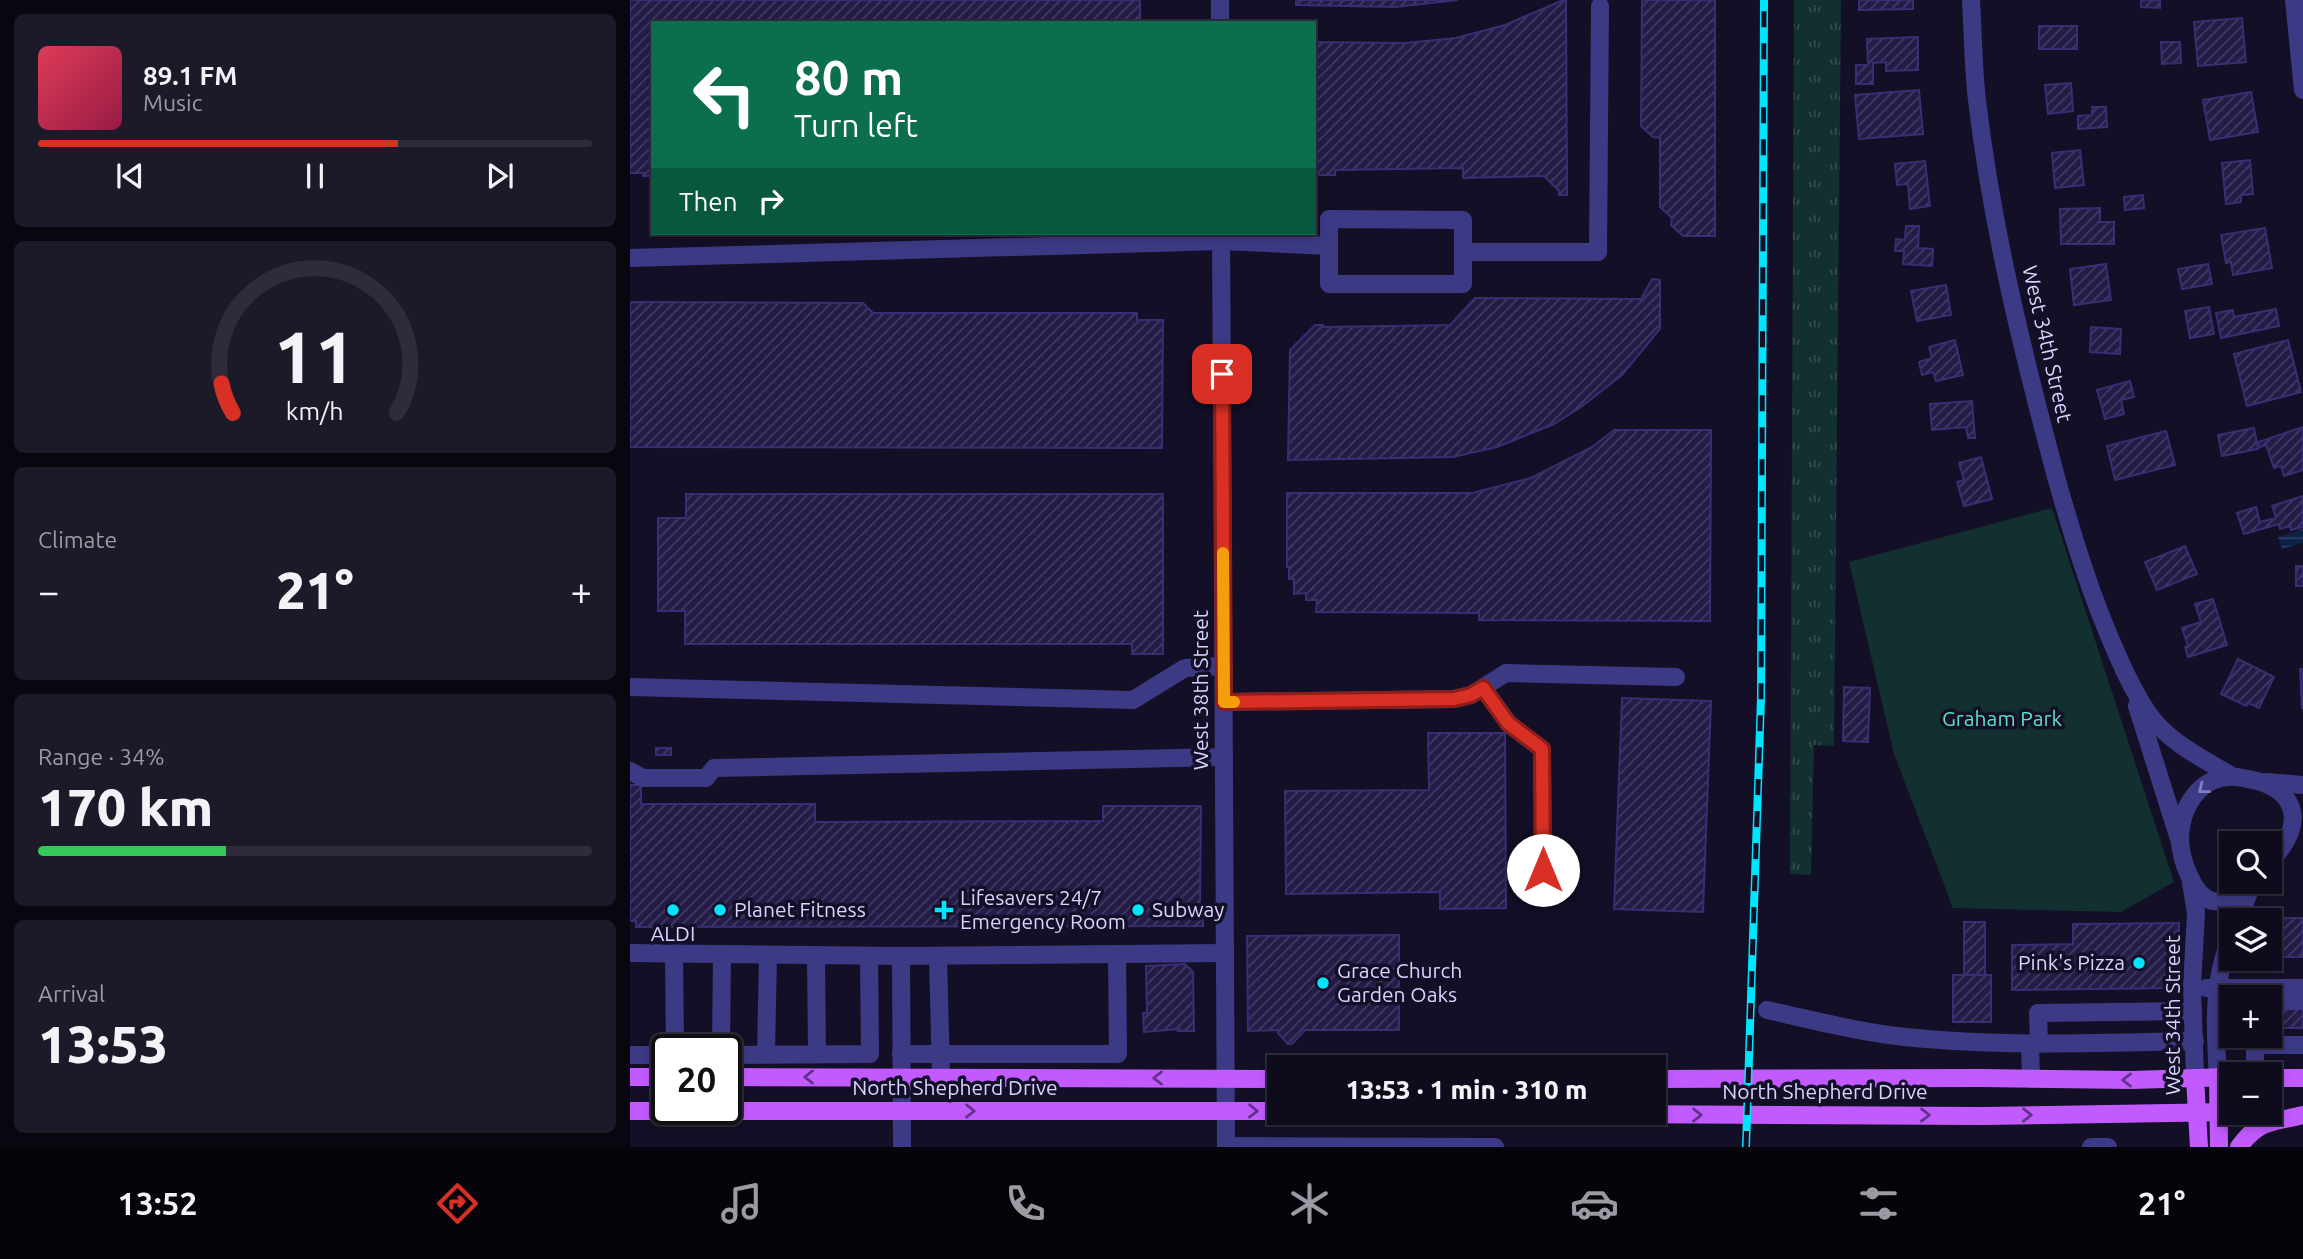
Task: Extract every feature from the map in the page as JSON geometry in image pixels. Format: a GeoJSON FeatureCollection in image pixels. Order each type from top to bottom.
{"type":"FeatureCollection","features":[{"type":"Feature","properties":{"kind":"main road"},"geometry":{"type":"LineString","coordinates":[[630,1077],[651,1077]]}},
{"type":"Feature","properties":{"kind":"main road","name":"North Shepherd Drive"},"geometry":{"type":"LineString","coordinates":[[742,1077],[1267,1079]]}},
{"type":"Feature","properties":{"kind":"main road","name":"North Shepherd Drive"},"geometry":{"type":"LineString","coordinates":[[1666,1079],[2131,1080],[2219,1077]]}},
{"type":"Feature","properties":{"kind":"main road","name":"West 34th Street"},"geometry":{"type":"LineString","coordinates":[[2195,1078],[2199,1147]]}},
{"type":"Feature","properties":{"kind":"main road"},"geometry":{"type":"LineString","coordinates":[[2282,1078],[2303,1078]]}},
{"type":"Feature","properties":{"kind":"main road","name":"North Shepherd Drive"},"geometry":{"type":"LineString","coordinates":[[630,1111],[1267,1111]]}},
{"type":"Feature","properties":{"kind":"main road","name":"North Shepherd Drive"},"geometry":{"type":"LineString","coordinates":[[1666,1114],[1983,1116],[2219,1112]]}},
{"type":"Feature","properties":{"kind":"main road"},"geometry":{"type":"LineString","coordinates":[[2282,1113],[2303,1114]]}},
{"type":"Feature","properties":{"kind":"main road"},"geometry":{"type":"LineString","coordinates":[[2239,1147],[2252,1130],[2261,1125],[2303,1114]]}},
{"type":"Feature","properties":{"kind":"main road","name":"West 34th Street"},"geometry":{"type":"LineString","coordinates":[[2219,1147],[2223,1125]]}},
{"type":"Feature","properties":{"kind":"street"},"geometry":{"type":"LineString","coordinates":[[1220,0],[1220,21]]}},
{"type":"Feature","properties":{"kind":"street","name":"West 34th Street"},"geometry":{"type":"LineString","coordinates":[[1971,0],[1977,99],[2000,245],[2016,320],[2071,530],[2105,627],[2131,685],[2148,714],[2187,749],[2232,776]]}},
{"type":"Feature","properties":{"kind":"street"},"geometry":{"type":"LineString","coordinates":[[2294,0],[2303,90]]}},
{"type":"Feature","properties":{"kind":"street"},"geometry":{"type":"LineString","coordinates":[[1463,252],[1598,253],[1600,6]]}},
{"type":"Feature","properties":{"kind":"street"},"geometry":{"type":"LineString","coordinates":[[1329,219],[1463,220],[1463,284],[1329,284],[1329,246],[1329,219]]}},
{"type":"Feature","properties":{"kind":"street"},"geometry":{"type":"LineString","coordinates":[[630,258],[1221,237],[1329,246]]}},
{"type":"Feature","properties":{"kind":"street","name":"West 38th Street"},"geometry":{"type":"LineString","coordinates":[[1221,237],[1226,1146]]}},
{"type":"Feature","properties":{"kind":"street"},"geometry":{"type":"LineString","coordinates":[[630,687],[1133,700],[1185,668],[1224,666]]}},
{"type":"Feature","properties":{"kind":"street"},"geometry":{"type":"LineString","coordinates":[[1224,702],[1454,699],[1471,695],[1506,673],[1676,677]]}},
{"type":"Feature","properties":{"kind":"street","name":"West 34th Street"},"geometry":{"type":"LineString","coordinates":[[2131,685],[2180,841],[2196,913],[2192,987],[2195,1078]]}},
{"type":"Feature","properties":{"kind":"street"},"geometry":{"type":"LineString","coordinates":[[1483,688],[1508,723],[1542,749],[1543,870]]}},
{"type":"Feature","properties":{"kind":"street"},"geometry":{"type":"LineString","coordinates":[[630,771],[643,778],[706,778],[714,768],[1224,757]]}},
{"type":"Feature","properties":{"kind":"street"},"geometry":{"type":"LineString","coordinates":[[2180,841],[2189,805],[2197,790],[2207,783],[2232,776],[2303,785]]}},
{"type":"Feature","properties":{"kind":"street"},"geometry":{"type":"LineString","coordinates":[[2266,782],[2287,799],[2293,812],[2293,825],[2287,841]]}},
{"type":"Feature","properties":{"kind":"street"},"geometry":{"type":"LineString","coordinates":[[2282,847],[2303,826]]}},
{"type":"Feature","properties":{"kind":"street"},"geometry":{"type":"LineString","coordinates":[[2191,883],[2201,896],[2214,901],[2234,894]]}},
{"type":"Feature","properties":{"kind":"street"},"geometry":{"type":"LineString","coordinates":[[630,953],[938,956],[1225,953]]}},
{"type":"Feature","properties":{"kind":"street"},"geometry":{"type":"LineString","coordinates":[[674,953],[675,1034]]}},
{"type":"Feature","properties":{"kind":"street"},"geometry":{"type":"LineString","coordinates":[[721,1034],[722,954]]}},
{"type":"Feature","properties":{"kind":"street"},"geometry":{"type":"LineString","coordinates":[[766,1054],[768,954]]}},
{"type":"Feature","properties":{"kind":"street"},"geometry":{"type":"LineString","coordinates":[[1117,954],[1118,1078]]}},
{"type":"Feature","properties":{"kind":"street"},"geometry":{"type":"LineString","coordinates":[[816,955],[817,1054]]}},
{"type":"Feature","properties":{"kind":"street"},"geometry":{"type":"LineString","coordinates":[[742,1055],[870,1054],[869,956]]}},
{"type":"Feature","properties":{"kind":"street"},"geometry":{"type":"LineString","coordinates":[[901,956],[902,1147]]}},
{"type":"Feature","properties":{"kind":"street"},"geometry":{"type":"LineString","coordinates":[[938,956],[941,1076]]}},
{"type":"Feature","properties":{"kind":"street","name":"West 34th Street"},"geometry":{"type":"LineString","coordinates":[[2220,971],[2217,988],[2224,1062]]}},
{"type":"Feature","properties":{"kind":"street"},"geometry":{"type":"LineString","coordinates":[[2192,987],[2217,988]]}},
{"type":"Feature","properties":{"kind":"street"},"geometry":{"type":"LineString","coordinates":[[2282,990],[2303,988]]}},
{"type":"Feature","properties":{"kind":"street"},"geometry":{"type":"LineString","coordinates":[[2282,1001],[2303,1001]]}},
{"type":"Feature","properties":{"kind":"street"},"geometry":{"type":"LineString","coordinates":[[1767,1010],[1857,1030],[1905,1037],[2034,1044],[2195,1041]]}},
{"type":"Feature","properties":{"kind":"street"},"geometry":{"type":"LineString","coordinates":[[2031,1079],[2038,1013],[2193,1011]]}},
{"type":"Feature","properties":{"kind":"street"},"geometry":{"type":"LineString","coordinates":[[2282,1043],[2303,1045]]}},
{"type":"Feature","properties":{"kind":"street"},"geometry":{"type":"LineString","coordinates":[[901,1054],[1118,1054]]}},
{"type":"Feature","properties":{"kind":"street"},"geometry":{"type":"LineString","coordinates":[[987,1054],[987,1077]]}},
{"type":"Feature","properties":{"kind":"street"},"geometry":{"type":"LineString","coordinates":[[1040,1054],[1040,1077]]}},
{"type":"Feature","properties":{"kind":"street"},"geometry":{"type":"LineString","coordinates":[[1081,1054],[1081,1078]]}},
{"type":"Feature","properties":{"kind":"street"},"geometry":{"type":"LineString","coordinates":[[630,1055],[651,1055]]}},
{"type":"Feature","properties":{"kind":"street"},"geometry":{"type":"LineString","coordinates":[[1226,1146],[1495,1147]]}},
{"type":"Feature","properties":{"kind":"street"},"geometry":{"type":"LineString","coordinates":[[2091,1147],[2108,1147]]}},
{"type":"Feature","properties":{"kind":"green space"},"geometry":{"type":"Polygon","coordinates":[[[1794,0],[1841,0],[1834,746],[1814,745],[1811,875],[1790,874],[1794,0]]]}},
{"type":"Feature","properties":{"kind":"green space","name":"Graham Park"},"geometry":{"type":"Polygon","coordinates":[[[2052,508],[2174,882],[2121,912],[1953,908],[1894,754],[1849,562],[2052,508]]]}},
{"type":"Feature","properties":{"kind":"water"},"geometry":{"type":"Polygon","coordinates":[[[2303,529],[2303,543],[2282,549],[2278,537],[2303,529]]]}},
{"type":"Feature","properties":{"kind":"building"},"geometry":{"type":"Polygon","coordinates":[[[630,0],[1140,0],[1140,21],[651,21],[651,176],[630,173],[630,0]]]}},
{"type":"Feature","properties":{"kind":"building"},"geometry":{"type":"Polygon","coordinates":[[[1296,0],[1458,0],[1395,7],[1296,5],[1296,0]]]}},
{"type":"Feature","properties":{"kind":"building"},"geometry":{"type":"Polygon","coordinates":[[[1566,0],[1567,195],[1559,195],[1559,191],[1544,176],[1463,178],[1463,168],[1335,170],[1335,175],[1316,175],[1316,42],[1405,43],[1456,38],[1505,25],[1566,0]]]}},
{"type":"Feature","properties":{"kind":"building"},"geometry":{"type":"Polygon","coordinates":[[[1642,0],[1715,0],[1715,236],[1683,236],[1671,225],[1672,218],[1660,207],[1660,138],[1653,137],[1641,126],[1642,0]]]}},
{"type":"Feature","properties":{"kind":"building"},"geometry":{"type":"Polygon","coordinates":[[[1859,0],[1913,0],[1913,9],[1859,10],[1859,0]]]}},
{"type":"Feature","properties":{"kind":"building"},"geometry":{"type":"Polygon","coordinates":[[[2141,0],[2160,0],[2160,8],[2141,7],[2141,0]]]}},
{"type":"Feature","properties":{"kind":"building"},"geometry":{"type":"Polygon","coordinates":[[[2242,18],[2246,62],[2198,66],[2194,22],[2242,18]]]}},
{"type":"Feature","properties":{"kind":"building"},"geometry":{"type":"Polygon","coordinates":[[[2039,26],[2077,26],[2077,49],[2039,49],[2039,26]]]}},
{"type":"Feature","properties":{"kind":"building"},"geometry":{"type":"Polygon","coordinates":[[[1918,37],[1918,70],[1886,71],[1886,62],[1873,63],[1873,84],[1856,84],[1856,65],[1868,65],[1867,39],[1918,37]]]}},
{"type":"Feature","properties":{"kind":"building"},"geometry":{"type":"Polygon","coordinates":[[[2161,42],[2180,42],[2181,63],[2162,64],[2161,42]]]}},
{"type":"Feature","properties":{"kind":"building"},"geometry":{"type":"Polygon","coordinates":[[[2071,83],[2073,111],[2048,114],[2045,85],[2071,83]]]}},
{"type":"Feature","properties":{"kind":"building"},"geometry":{"type":"Polygon","coordinates":[[[1919,90],[1923,134],[1859,139],[1855,95],[1919,90]]]}},
{"type":"Feature","properties":{"kind":"building"},"geometry":{"type":"Polygon","coordinates":[[[2251,92],[2258,132],[2210,140],[2203,100],[2251,92]]]}},
{"type":"Feature","properties":{"kind":"building"},"geometry":{"type":"Polygon","coordinates":[[[2092,107],[2106,107],[2107,127],[2078,129],[2078,116],[2092,115],[2092,107]]]}},
{"type":"Feature","properties":{"kind":"building"},"geometry":{"type":"Polygon","coordinates":[[[2080,150],[2084,185],[2055,188],[2052,153],[2080,150]]]}},
{"type":"Feature","properties":{"kind":"building"},"geometry":{"type":"Polygon","coordinates":[[[2250,160],[2253,194],[2241,195],[2241,202],[2226,204],[2222,163],[2250,160]]]}},
{"type":"Feature","properties":{"kind":"building"},"geometry":{"type":"Polygon","coordinates":[[[1925,161],[1930,206],[1910,209],[1908,184],[1897,185],[1895,164],[1925,161]]]}},
{"type":"Feature","properties":{"kind":"building"},"geometry":{"type":"Polygon","coordinates":[[[2143,195],[2144,208],[2125,210],[2124,197],[2143,195]]]}},
{"type":"Feature","properties":{"kind":"building"},"geometry":{"type":"Polygon","coordinates":[[[2100,208],[2100,222],[2114,222],[2114,244],[2061,244],[2060,209],[2100,208]]]}},
{"type":"Feature","properties":{"kind":"building"},"geometry":{"type":"Polygon","coordinates":[[[1906,226],[1919,226],[1918,248],[1933,249],[1932,266],[1903,264],[1904,251],[1895,251],[1896,239],[1905,240],[1906,226]]]}},
{"type":"Feature","properties":{"kind":"building"},"geometry":{"type":"Polygon","coordinates":[[[2265,228],[2272,268],[2233,275],[2231,262],[2226,263],[2221,235],[2265,228]]]}},
{"type":"Feature","properties":{"kind":"building"},"geometry":{"type":"Polygon","coordinates":[[[2106,264],[2111,300],[2074,305],[2070,269],[2106,264]]]}},
{"type":"Feature","properties":{"kind":"building"},"geometry":{"type":"Polygon","coordinates":[[[2208,264],[2212,284],[2182,289],[2178,269],[2208,264]]]}},
{"type":"Feature","properties":{"kind":"building"},"geometry":{"type":"Polygon","coordinates":[[[1652,279],[1660,280],[1660,329],[1622,375],[1554,424],[1497,447],[1453,457],[1288,460],[1290,350],[1315,325],[1450,325],[1475,298],[1641,299],[1652,279]]]}},
{"type":"Feature","properties":{"kind":"building"},"geometry":{"type":"Polygon","coordinates":[[[1946,285],[1951,315],[1917,321],[1911,291],[1946,285]]]}},
{"type":"Feature","properties":{"kind":"building"},"geometry":{"type":"Polygon","coordinates":[[[630,302],[863,303],[873,313],[1137,313],[1137,320],[1163,320],[1162,448],[630,447],[630,302]]]}},
{"type":"Feature","properties":{"kind":"building"},"geometry":{"type":"Polygon","coordinates":[[[2209,307],[2214,334],[2190,338],[2185,311],[2209,307]]]}},
{"type":"Feature","properties":{"kind":"building"},"geometry":{"type":"Polygon","coordinates":[[[2276,309],[2279,326],[2221,338],[2216,313],[2233,310],[2234,317],[2276,309]]]}},
{"type":"Feature","properties":{"kind":"building"},"geometry":{"type":"Polygon","coordinates":[[[2091,327],[2121,329],[2120,354],[2090,352],[2091,327]]]}},
{"type":"Feature","properties":{"kind":"building"},"geometry":{"type":"Polygon","coordinates":[[[1955,340],[1963,375],[1936,381],[1933,372],[1922,375],[1919,362],[1932,358],[1929,347],[1955,340]]]}},
{"type":"Feature","properties":{"kind":"building"},"geometry":{"type":"Polygon","coordinates":[[[2288,340],[2301,392],[2247,406],[2234,354],[2288,340]]]}},
{"type":"Feature","properties":{"kind":"building"},"geometry":{"type":"Polygon","coordinates":[[[2130,381],[2134,397],[2121,400],[2124,414],[2105,419],[2097,390],[2130,381]]]}},
{"type":"Feature","properties":{"kind":"building"},"geometry":{"type":"Polygon","coordinates":[[[1972,401],[1975,438],[1968,438],[1966,427],[1932,430],[1930,404],[1972,401]]]}},
{"type":"Feature","properties":{"kind":"building"},"geometry":{"type":"Polygon","coordinates":[[[2303,427],[2303,470],[2284,476],[2281,466],[2274,468],[2266,445],[2260,447],[2258,442],[2303,427]]]}},
{"type":"Feature","properties":{"kind":"building"},"geometry":{"type":"Polygon","coordinates":[[[2254,428],[2258,449],[2222,456],[2218,435],[2254,428]]]}},
{"type":"Feature","properties":{"kind":"building"},"geometry":{"type":"Polygon","coordinates":[[[1614,430],[1711,430],[1710,621],[1479,620],[1479,613],[1316,612],[1317,600],[1306,600],[1306,593],[1294,594],[1294,579],[1289,579],[1287,567],[1287,493],[1472,493],[1531,478],[1592,447],[1614,430]]]}},
{"type":"Feature","properties":{"kind":"building"},"geometry":{"type":"Polygon","coordinates":[[[2166,431],[2175,465],[2115,480],[2107,446],[2166,431]]]}},
{"type":"Feature","properties":{"kind":"building"},"geometry":{"type":"Polygon","coordinates":[[[1981,457],[1992,499],[1964,506],[1957,482],[1964,480],[1959,463],[1981,457]]]}},
{"type":"Feature","properties":{"kind":"building"},"geometry":{"type":"Polygon","coordinates":[[[686,494],[1163,494],[1163,654],[1132,654],[1132,644],[685,644],[685,611],[658,611],[658,518],[686,518],[686,494]]]}},
{"type":"Feature","properties":{"kind":"building"},"geometry":{"type":"Polygon","coordinates":[[[2303,496],[2303,527],[2291,530],[2290,526],[2280,529],[2279,524],[2244,534],[2237,513],[2256,507],[2260,522],[2276,518],[2272,506],[2303,496]]]}},
{"type":"Feature","properties":{"kind":"building"},"geometry":{"type":"Polygon","coordinates":[[[2185,546],[2197,574],[2157,590],[2145,562],[2185,546]]]}},
{"type":"Feature","properties":{"kind":"building"},"geometry":{"type":"Polygon","coordinates":[[[2296,566],[2303,566],[2303,586],[2296,586],[2296,566]]]}},
{"type":"Feature","properties":{"kind":"building"},"geometry":{"type":"Polygon","coordinates":[[[2213,599],[2227,645],[2188,657],[2185,647],[2188,646],[2182,628],[2201,622],[2195,604],[2213,599]]]}},
{"type":"Feature","properties":{"kind":"building"},"geometry":{"type":"Polygon","coordinates":[[[2238,659],[2274,677],[2259,708],[2248,703],[2246,706],[2221,694],[2238,659]]]}},
{"type":"Feature","properties":{"kind":"building"},"geometry":{"type":"Polygon","coordinates":[[[2300,669],[2303,669],[2303,708],[2302,708],[2300,669]]]}},
{"type":"Feature","properties":{"kind":"building"},"geometry":{"type":"Polygon","coordinates":[[[1844,687],[1870,688],[1868,742],[1843,741],[1844,687]]]}},
{"type":"Feature","properties":{"kind":"building"},"geometry":{"type":"Polygon","coordinates":[[[1622,698],[1711,701],[1703,912],[1614,909],[1622,698]]]}},
{"type":"Feature","properties":{"kind":"building"},"geometry":{"type":"Polygon","coordinates":[[[1428,733],[1505,733],[1506,908],[1440,909],[1440,892],[1286,894],[1285,791],[1429,790],[1428,733]]]}},
{"type":"Feature","properties":{"kind":"building"},"geometry":{"type":"Polygon","coordinates":[[[656,748],[671,748],[671,755],[656,755],[656,748]]]}},
{"type":"Feature","properties":{"kind":"building"},"geometry":{"type":"Polygon","coordinates":[[[630,785],[641,785],[641,804],[815,804],[815,822],[1103,821],[1103,806],[1201,806],[1200,904],[1203,904],[1203,926],[636,927],[636,921],[630,921],[630,785]]]}},
{"type":"Feature","properties":{"kind":"building"},"geometry":{"type":"Polygon","coordinates":[[[2284,918],[2303,918],[2303,957],[2282,957],[2284,918]]]}},
{"type":"Feature","properties":{"kind":"building"},"geometry":{"type":"Polygon","coordinates":[[[1964,922],[1985,922],[1985,975],[1964,975],[1964,922]]]}},
{"type":"Feature","properties":{"kind":"building"},"geometry":{"type":"Polygon","coordinates":[[[2179,923],[2179,988],[2012,990],[2012,945],[2073,944],[2073,924],[2179,923]]]}},
{"type":"Feature","properties":{"kind":"building","name":"Grace Church Garden Oaks"},"geometry":{"type":"Polygon","coordinates":[[[1399,935],[1399,1030],[1305,1030],[1292,1044],[1288,1044],[1278,1030],[1248,1031],[1247,936],[1399,935]]]}},
{"type":"Feature","properties":{"kind":"building"},"geometry":{"type":"Polygon","coordinates":[[[1185,964],[1193,972],[1194,1031],[1178,1031],[1179,1029],[1144,1032],[1143,1013],[1147,1013],[1146,966],[1185,964]]]}},
{"type":"Feature","properties":{"kind":"building"},"geometry":{"type":"Polygon","coordinates":[[[1953,975],[1991,975],[1991,1022],[1953,1022],[1953,975]]]}},
{"type":"Feature","properties":{"kind":"building"},"geometry":{"type":"Polygon","coordinates":[[[2303,1005],[2303,1028],[2282,1028],[2282,1006],[2303,1005]]]}},
{"type":"Feature","properties":{"kind":"railway"},"geometry":{"type":"LineString","coordinates":[[1746,1147],[1761,697],[1764,0]]}},
{"type":"Feature","properties":{"kind":"slow traffic"},"geometry":{"type":"LineString","coordinates":[[1223,553],[1224,702],[1234,702]]}},
{"type":"Feature","properties":{"kind":"place","name":"ALDI"},"geometry":{"type":"Point","coordinates":[673,910]}},
{"type":"Feature","properties":{"kind":"place","name":"Planet Fitness"},"geometry":{"type":"Point","coordinates":[720,910]}},
{"type":"Feature","properties":{"kind":"place","name":"Lifesavers 24/7 Emergency Room"},"geometry":{"type":"Point","coordinates":[944,910]}},
{"type":"Feature","properties":{"kind":"place","name":"Subway"},"geometry":{"type":"Point","coordinates":[1138,910]}},
{"type":"Feature","properties":{"kind":"place","name":"Pink's Pizza"},"geometry":{"type":"Point","coordinates":[2139,963]}},
{"type":"Feature","properties":{"kind":"place","name":"Grace Church Garden Oaks"},"geometry":{"type":"Point","coordinates":[1323,983]}},
{"type":"Feature","properties":{"kind":"route"},"geometry":{"type":"LineString","coordinates":[[1222,374],[1224,702],[1454,699],[1471,695],[1483,688],[1508,723],[1542,749],[1543,870]]}}]}
